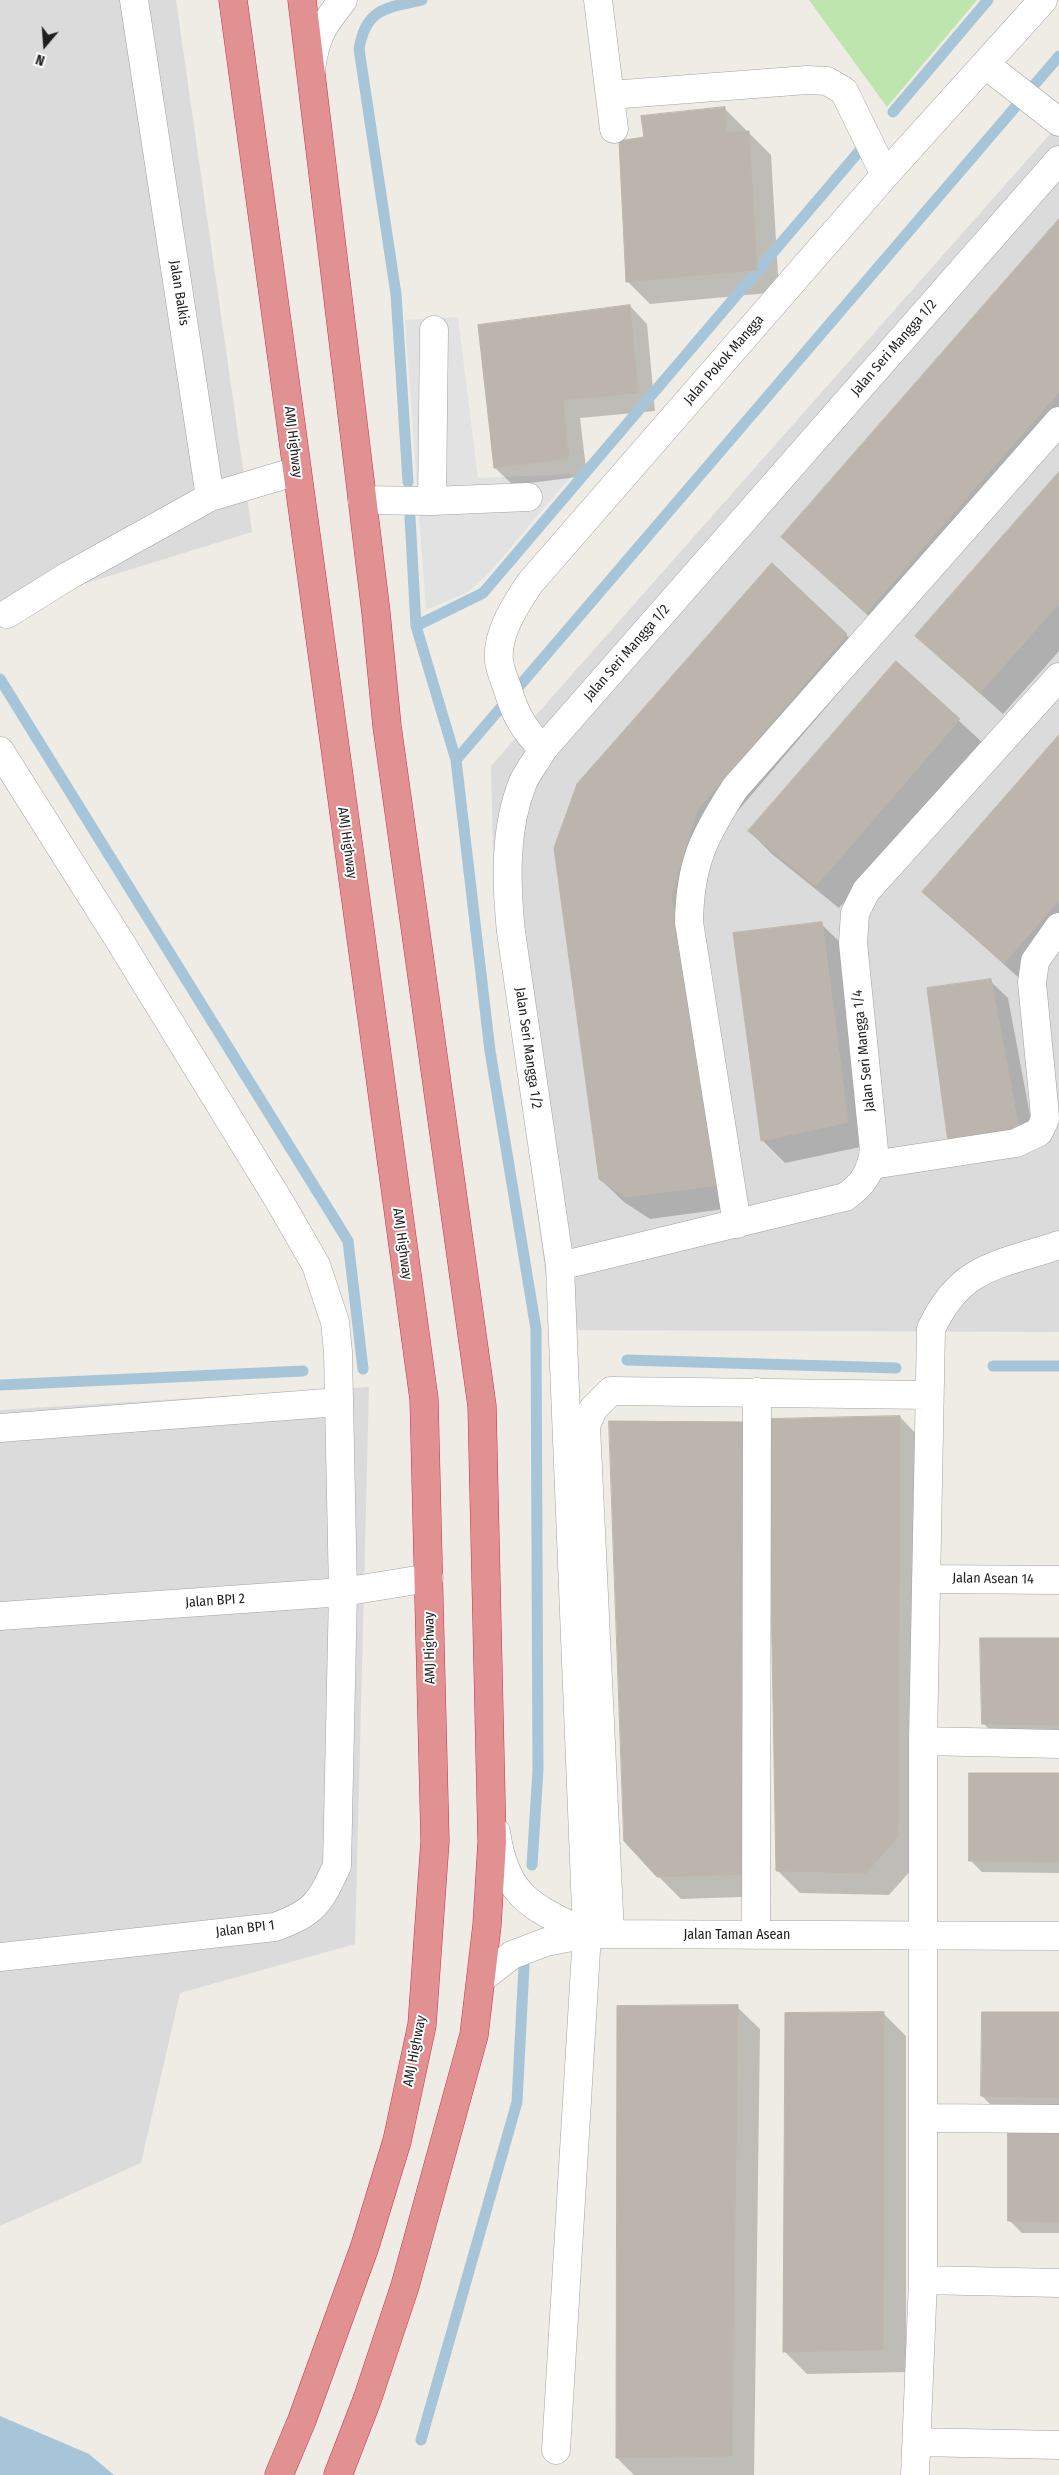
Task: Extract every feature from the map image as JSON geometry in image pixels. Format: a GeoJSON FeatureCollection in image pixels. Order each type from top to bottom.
{"type":"FeatureCollection","features":[{"type":"Feature","properties":{"kind":"highway","name":"AMJ Highway"},"geometry":{"type":"LineString","coordinates":[[233,0],[424,1399],[435,1841],[422,2025],[397,2140],[365,2246],[302,2420],[279,2475]]}},
{"type":"Feature","properties":{"kind":"highway"},"geometry":{"type":"LineString","coordinates":[[302,0],[387,726],[482,1406],[492,1806],[487,1925],[474,2035],[405,2286],[367,2400],[338,2475]]}},
{"type":"Feature","properties":{"kind":"street","name":"Jalan Balkis"},"geometry":{"type":"LineString","coordinates":[[134,0],[210,497]]}},
{"type":"Feature","properties":{"kind":"street"},"geometry":{"type":"LineString","coordinates":[[311,73],[315,42],[326,22],[344,0]]}},
{"type":"Feature","properties":{"kind":"street"},"geometry":{"type":"LineString","coordinates":[[598,0],[614,129]]}},
{"type":"Feature","properties":{"kind":"street","name":"Jalan Pokok Mangga"},"geometry":{"type":"LineString","coordinates":[[543,749],[528,734],[515,713],[499,660],[509,616],[530,583],[885,175],[1043,0]]}},
{"type":"Feature","properties":{"kind":"street"},"geometry":{"type":"LineString","coordinates":[[986,65],[1052,116]]}},
{"type":"Feature","properties":{"kind":"street"},"geometry":{"type":"LineString","coordinates":[[610,95],[807,80],[827,81],[844,91],[885,175]]}},
{"type":"Feature","properties":{"kind":"street","name":"Jalan Seri Mangga 1/2"},"geometry":{"type":"LineString","coordinates":[[599,1934],[560,1266],[511,932],[507,893],[508,858],[523,782],[543,749],[1059,160]]}},
{"type":"Feature","properties":{"kind":"street"},"geometry":{"type":"LineString","coordinates":[[432,501],[434,330]]}},
{"type":"Feature","properties":{"kind":"street"},"geometry":{"type":"LineString","coordinates":[[737,1224],[689,922],[690,889],[698,854],[714,822],[735,788],[1059,421]]}},
{"type":"Feature","properties":{"kind":"street"},"geometry":{"type":"LineString","coordinates":[[7,614],[68,576],[210,497],[296,471]]}},
{"type":"Feature","properties":{"kind":"street"},"geometry":{"type":"LineString","coordinates":[[362,500],[432,501],[528,497]]}},
{"type":"Feature","properties":{"kind":"street","name":"Jalan Seri Mangga 1/4"},"geometry":{"type":"LineString","coordinates":[[872,1165],[874,1150],[853,943],[856,913],[866,891],[1059,677]]}},
{"type":"Feature","properties":{"kind":"street","name":"Jalan BPI 1"},"geometry":{"type":"LineString","coordinates":[[0,751],[121,943],[276,1196],[316,1265],[335,1322],[339,1402],[343,1592],[337,1866],[323,1896],[303,1916],[275,1927],[0,1956]]}},
{"type":"Feature","properties":{"kind":"street"},"geometry":{"type":"LineString","coordinates":[[560,1266],[845,1198],[865,1180],[872,1165],[1016,1143],[1040,1132],[1045,1119],[1045,1112],[1032,983],[1035,961],[1059,928]]}},
{"type":"Feature","properties":{"kind":"street"},"geometry":{"type":"LineString","coordinates":[[915,2475],[923,2280],[923,1741],[928,1395],[931,1329],[942,1306],[958,1287],[975,1273],[1059,1245]]}},
{"type":"Feature","properties":{"kind":"street"},"geometry":{"type":"LineString","coordinates":[[556,2450],[599,1934],[586,1426],[593,1409],[611,1390],[928,1395]]}},
{"type":"Feature","properties":{"kind":"street"},"geometry":{"type":"LineString","coordinates":[[756,1935],[757,1392]]}},
{"type":"Feature","properties":{"kind":"street"},"geometry":{"type":"LineString","coordinates":[[0,1428],[339,1402]]}},
{"type":"Feature","properties":{"kind":"street","name":"Jalan BPI 2"},"geometry":{"type":"LineString","coordinates":[[0,1616],[343,1592],[429,1578]]}},
{"type":"Feature","properties":{"kind":"street","name":"Jalan Asean 14"},"geometry":{"type":"LineString","coordinates":[[926,1579],[1059,1580]]}},
{"type":"Feature","properties":{"kind":"street"},"geometry":{"type":"LineString","coordinates":[[923,1741],[1059,1744]]}},
{"type":"Feature","properties":{"kind":"street","name":"Jalan Taman Asean"},"geometry":{"type":"LineString","coordinates":[[492,1806],[503,1864],[513,1887],[532,1905],[599,1934],[1059,1936]]}},
{"type":"Feature","properties":{"kind":"street"},"geometry":{"type":"LineString","coordinates":[[481,1979],[512,1955],[546,1942],[599,1934]]}},
{"type":"Feature","properties":{"kind":"street"},"geometry":{"type":"LineString","coordinates":[[923,2118],[1059,2119]]}},
{"type":"Feature","properties":{"kind":"street"},"geometry":{"type":"LineString","coordinates":[[923,2280],[1059,2283]]}},
{"type":"Feature","properties":{"kind":"street"},"geometry":{"type":"LineString","coordinates":[[916,2442],[1059,2445]]}},
{"type":"Feature","properties":{"kind":"shaded area"},"geometry":{"type":"Polygon","coordinates":[[[0,0],[176,0],[252,532],[2,609],[0,606],[0,0]]]}},
{"type":"Feature","properties":{"kind":"shaded area"},"geometry":{"type":"Polygon","coordinates":[[[1059,124],[1059,1332],[553,1330],[494,891],[491,766],[1059,124]]]}},
{"type":"Feature","properties":{"kind":"shaded area"},"geometry":{"type":"Polygon","coordinates":[[[458,317],[478,478],[573,474],[489,573],[468,592],[426,610],[405,320],[458,317]]]}},
{"type":"Feature","properties":{"kind":"shaded area"},"geometry":{"type":"Polygon","coordinates":[[[369,1387],[355,1944],[180,1993],[141,2163],[0,2226],[0,1410],[369,1387]]]}},
{"type":"Feature","properties":{"kind":"green space"},"geometry":{"type":"Polygon","coordinates":[[[809,0],[977,0],[887,107],[809,0]]]}},
{"type":"Feature","properties":{"kind":"water"},"geometry":{"type":"Polygon","coordinates":[[[0,2416],[89,2454],[114,2475],[0,2475],[0,2416]]]}},
{"type":"Feature","properties":{"kind":"building"},"geometry":{"type":"Polygon","coordinates":[[[725,107],[726,133],[749,131],[757,270],[626,282],[619,141],[644,137],[641,116],[725,107]]]}},
{"type":"Feature","properties":{"kind":"building"},"geometry":{"type":"Polygon","coordinates":[[[1059,219],[1059,392],[866,613],[781,537],[1059,219]]]}},
{"type":"Feature","properties":{"kind":"building"},"geometry":{"type":"Polygon","coordinates":[[[630,305],[638,393],[563,400],[569,458],[494,468],[478,325],[630,305]]]}},
{"type":"Feature","properties":{"kind":"building"},"geometry":{"type":"Polygon","coordinates":[[[1059,472],[1059,603],[980,693],[915,636],[1059,472]]]}},
{"type":"Feature","properties":{"kind":"building"},"geometry":{"type":"Polygon","coordinates":[[[772,563],[847,634],[697,810],[671,896],[724,1184],[626,1197],[599,1179],[554,848],[577,784],[772,563]]]}},
{"type":"Feature","properties":{"kind":"building"},"geometry":{"type":"Polygon","coordinates":[[[896,661],[960,719],[816,886],[748,831],[896,661]]]}},
{"type":"Feature","properties":{"kind":"building"},"geometry":{"type":"Polygon","coordinates":[[[1059,735],[1059,900],[1004,963],[922,892],[1059,735]]]}},
{"type":"Feature","properties":{"kind":"building"},"geometry":{"type":"Polygon","coordinates":[[[822,922],[848,1122],[761,1141],[733,933],[822,922]]]}},
{"type":"Feature","properties":{"kind":"building"},"geometry":{"type":"Polygon","coordinates":[[[991,979],[1019,1129],[948,1142],[927,988],[991,979]]]}},
{"type":"Feature","properties":{"kind":"building"},"geometry":{"type":"Polygon","coordinates":[[[900,1416],[898,1837],[866,1873],[776,1871],[768,1419],[900,1416]]]}},
{"type":"Feature","properties":{"kind":"building"},"geometry":{"type":"Polygon","coordinates":[[[609,1421],[746,1422],[747,1874],[657,1877],[624,1841],[609,1421]]]}},
{"type":"Feature","properties":{"kind":"building"},"geometry":{"type":"Polygon","coordinates":[[[980,1638],[1059,1638],[1059,1725],[982,1724],[980,1638]]]}},
{"type":"Feature","properties":{"kind":"building"},"geometry":{"type":"Polygon","coordinates":[[[969,1773],[1059,1773],[1059,1862],[969,1861],[969,1773]]]}},
{"type":"Feature","properties":{"kind":"building"},"geometry":{"type":"Polygon","coordinates":[[[738,2005],[732,2456],[616,2458],[617,2006],[738,2005]]]}},
{"type":"Feature","properties":{"kind":"building"},"geometry":{"type":"Polygon","coordinates":[[[884,2012],[883,2350],[783,2352],[785,2013],[884,2012]]]}},
{"type":"Feature","properties":{"kind":"building"},"geometry":{"type":"Polygon","coordinates":[[[982,2012],[1059,2012],[1059,2098],[981,2096],[982,2012]]]}},
{"type":"Feature","properties":{"kind":"building"},"geometry":{"type":"Polygon","coordinates":[[[1008,2132],[1059,2133],[1059,2222],[1008,2221],[1008,2132]]]}},
{"type":"Feature","properties":{"kind":"waterway"},"geometry":{"type":"LineString","coordinates":[[408,482],[396,294],[359,49],[362,35],[367,25],[380,12],[398,5],[422,0]]}},
{"type":"Feature","properties":{"kind":"waterway"},"geometry":{"type":"LineString","coordinates":[[893,112],[988,0]]}},
{"type":"Feature","properties":{"kind":"waterway"},"geometry":{"type":"LineString","coordinates":[[456,760],[1059,56]]}},
{"type":"Feature","properties":{"kind":"waterway"},"geometry":{"type":"LineString","coordinates":[[416,626],[483,593],[862,148]]}},
{"type":"Feature","properties":{"kind":"waterway"},"geometry":{"type":"LineString","coordinates":[[410,517],[416,626],[456,760],[490,1051],[536,1329],[538,1770],[532,1865]]}},
{"type":"Feature","properties":{"kind":"waterway"},"geometry":{"type":"LineString","coordinates":[[0,679],[348,1241],[363,1369]]}},
{"type":"Feature","properties":{"kind":"waterway"},"geometry":{"type":"LineString","coordinates":[[627,1360],[896,1368]]}},
{"type":"Feature","properties":{"kind":"waterway"},"geometry":{"type":"LineString","coordinates":[[993,1366],[1059,1366]]}},
{"type":"Feature","properties":{"kind":"waterway"},"geometry":{"type":"LineString","coordinates":[[0,1385],[303,1371]]}},
{"type":"Feature","properties":{"kind":"waterway"},"geometry":{"type":"LineString","coordinates":[[421,2440],[517,2102],[524,1966]]}}]}
